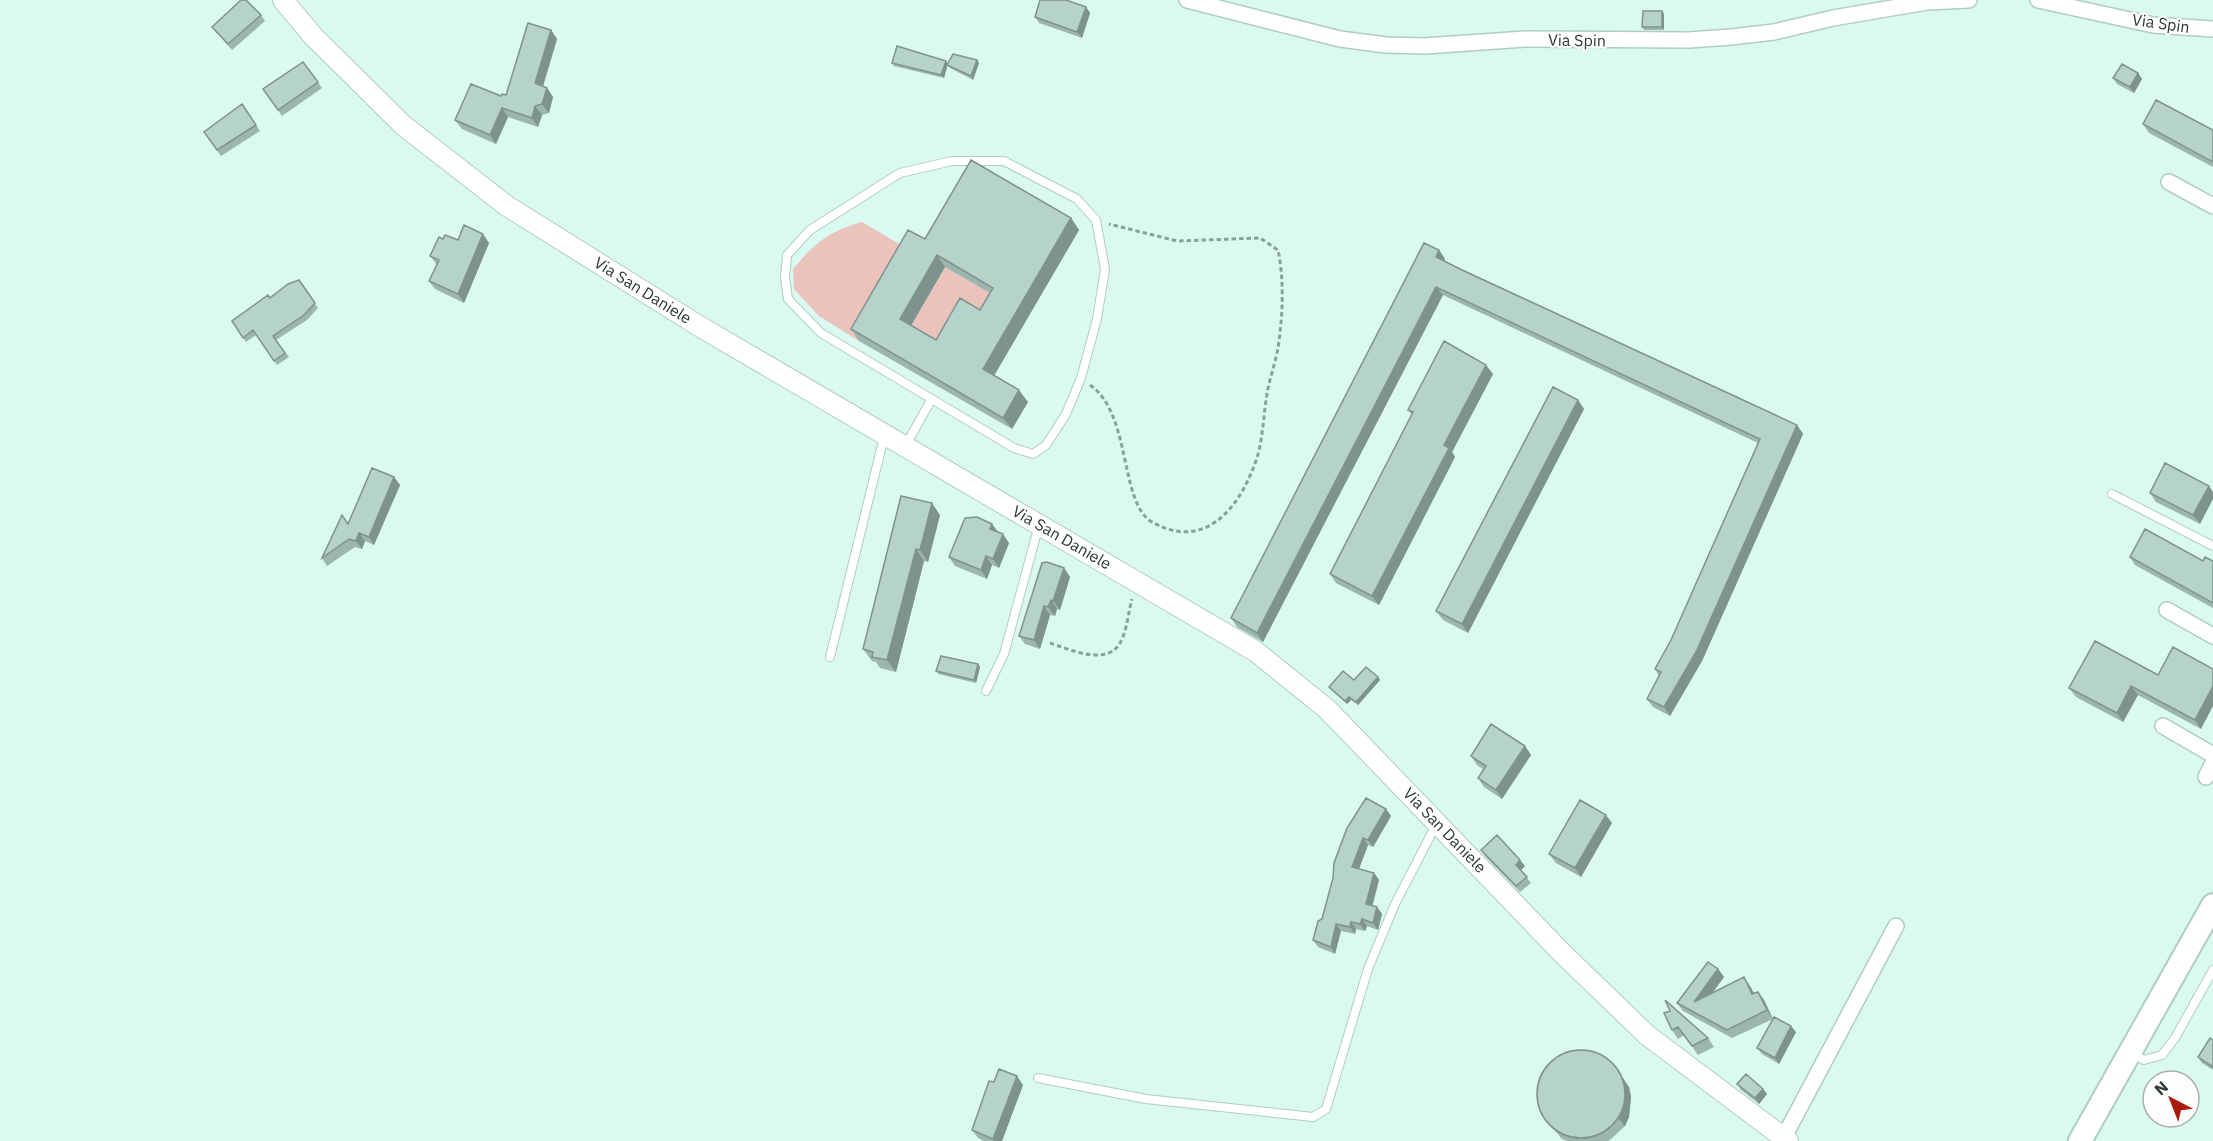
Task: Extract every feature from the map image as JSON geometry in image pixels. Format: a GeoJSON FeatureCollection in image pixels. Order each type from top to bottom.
{"type":"FeatureCollection","features":[{"type":"Feature","properties":{"kind":"main road"},"geometry":{"type":"LineString","coordinates":[[2080,1141],[2213,905]]}},
{"type":"Feature","properties":{"kind":"street","name":"Via San Daniele"},"geometry":{"type":"LineString","coordinates":[[284,0],[313,36],[404,126],[507,206],[699,326],[1255,651],[1335,718],[1562,952],[1647,1035],[1786,1139]]}},
{"type":"Feature","properties":{"kind":"street","name":"Via Spin"},"geometry":{"type":"LineString","coordinates":[[1187,0],[1340,39],[1386,45],[1425,46],[1525,39],[1710,39],[1774,32],[1833,18],[1927,2],[1969,0]]}},
{"type":"Feature","properties":{"kind":"street","name":"Via Spin"},"geometry":{"type":"LineString","coordinates":[[2038,0],[2153,25],[2213,29]]}},
{"type":"Feature","properties":{"kind":"street"},"geometry":{"type":"LineString","coordinates":[[2169,182],[2213,206]]}},
{"type":"Feature","properties":{"kind":"street"},"geometry":{"type":"LineString","coordinates":[[2167,610],[2213,636]]}},
{"type":"Feature","properties":{"kind":"street"},"geometry":{"type":"LineString","coordinates":[[2163,726],[2213,755]]}},
{"type":"Feature","properties":{"kind":"street"},"geometry":{"type":"LineString","coordinates":[[2205,777],[2213,763]]}},
{"type":"Feature","properties":{"kind":"street"},"geometry":{"type":"LineString","coordinates":[[1786,1139],[1896,926]]}},
{"type":"Feature","properties":{"kind":"lane"},"geometry":{"type":"LineString","coordinates":[[952,161],[1004,161],[1077,199],[1096,220],[1105,269],[1097,320],[1081,378],[1066,414],[1046,445],[1033,454],[1014,448],[821,333],[788,299],[785,278],[787,255],[810,230],[900,173],[952,161]]}},
{"type":"Feature","properties":{"kind":"lane"},"geometry":{"type":"LineString","coordinates":[[905,446],[931,400]]}},
{"type":"Feature","properties":{"kind":"lane"},"geometry":{"type":"LineString","coordinates":[[830,657],[885,434]]}},
{"type":"Feature","properties":{"kind":"lane"},"geometry":{"type":"LineString","coordinates":[[2112,494],[2213,546]]}},
{"type":"Feature","properties":{"kind":"lane"},"geometry":{"type":"LineString","coordinates":[[986,691],[1004,654],[1040,524]]}},
{"type":"Feature","properties":{"kind":"lane"},"geometry":{"type":"LineString","coordinates":[[1038,1078],[1146,1099],[1313,1117],[1326,1108],[1368,969],[1395,904],[1437,822]]}},
{"type":"Feature","properties":{"kind":"lane"},"geometry":{"type":"LineString","coordinates":[[2130,1053],[2144,1060],[2162,1055],[2175,1038],[2213,970]]}},
{"type":"Feature","properties":{"kind":"path"},"geometry":{"type":"LineString","coordinates":[[1081,378],[1102,393],[1118,428],[1138,506],[1151,521],[1179,531],[1204,531],[1222,517],[1242,492],[1255,464],[1279,341],[1282,269],[1278,250],[1260,238],[1177,241],[1096,220]]}},
{"type":"Feature","properties":{"kind":"path"},"geometry":{"type":"LineString","coordinates":[[1050,643],[1094,654],[1108,653],[1118,646],[1137,580]]}},
{"type":"Feature","properties":{"kind":"shaded area"},"geometry":{"type":"Polygon","coordinates":[[[862,222],[911,251],[859,341],[819,316],[794,289],[793,269],[823,239],[840,229],[862,222]]]}},
{"type":"Feature","properties":{"kind":"shaded area"},"geometry":{"type":"Polygon","coordinates":[[[945,267],[1001,299],[951,356],[908,331],[945,267]]]}},
{"type":"Feature","properties":{"kind":"building"},"geometry":{"type":"Polygon","coordinates":[[[241,0],[246,0],[261,15],[228,44],[212,27],[241,0]]]}},
{"type":"Feature","properties":{"kind":"building"},"geometry":{"type":"Polygon","coordinates":[[[1040,0],[1066,0],[1086,7],[1077,32],[1035,17],[1040,0]]]}},
{"type":"Feature","properties":{"kind":"building"},"geometry":{"type":"Polygon","coordinates":[[[1643,11],[1662,11],[1662,27],[1642,27],[1643,11]]]}},
{"type":"Feature","properties":{"kind":"building"},"geometry":{"type":"Polygon","coordinates":[[[528,23],[551,30],[535,83],[547,88],[542,104],[535,106],[532,118],[502,108],[490,135],[455,120],[471,84],[501,96],[506,95],[528,23]]]}},
{"type":"Feature","properties":{"kind":"building"},"geometry":{"type":"Polygon","coordinates":[[[897,46],[946,61],[941,75],[892,63],[897,46]]]}},
{"type":"Feature","properties":{"kind":"building"},"geometry":{"type":"Polygon","coordinates":[[[953,54],[977,60],[971,76],[947,65],[953,54]]]}},
{"type":"Feature","properties":{"kind":"building"},"geometry":{"type":"Polygon","coordinates":[[[303,62],[318,82],[278,110],[263,89],[303,62]]]}},
{"type":"Feature","properties":{"kind":"building"},"geometry":{"type":"Polygon","coordinates":[[[2122,64],[2138,73],[2130,87],[2113,78],[2122,64]]]}},
{"type":"Feature","properties":{"kind":"building"},"geometry":{"type":"Polygon","coordinates":[[[2156,100],[2213,130],[2213,162],[2143,124],[2156,100]]]}},
{"type":"Feature","properties":{"kind":"building"},"geometry":{"type":"Polygon","coordinates":[[[242,104],[256,125],[217,150],[204,132],[242,104]]]}},
{"type":"Feature","properties":{"kind":"building"},"geometry":{"type":"Polygon","coordinates":[[[971,160],[1071,218],[983,369],[1019,390],[1003,418],[851,329],[908,230],[925,239],[971,160]],[[937,255],[900,319],[936,340],[960,298],[980,310],[993,288],[937,255]]]}},
{"type":"Feature","properties":{"kind":"building"},"geometry":{"type":"Polygon","coordinates":[[[464,225],[483,234],[458,294],[429,281],[439,260],[430,256],[439,237],[443,239],[445,235],[458,240],[464,225]]]}},
{"type":"Feature","properties":{"kind":"building"},"geometry":{"type":"Polygon","coordinates":[[[1424,243],[1439,250],[1436,257],[1462,270],[1797,425],[1696,652],[1664,707],[1647,699],[1661,672],[1655,669],[1671,640],[1760,439],[1436,287],[1257,633],[1231,618],[1424,243]]]}},
{"type":"Feature","properties":{"kind":"building"},"geometry":{"type":"Polygon","coordinates":[[[299,280],[315,303],[304,315],[273,336],[285,353],[274,361],[253,330],[243,338],[232,321],[268,295],[270,298],[288,284],[299,280]]]}},
{"type":"Feature","properties":{"kind":"building"},"geometry":{"type":"Polygon","coordinates":[[[1444,341],[1486,365],[1444,445],[1449,448],[1372,596],[1330,574],[1413,412],[1408,410],[1444,341]]]}},
{"type":"Feature","properties":{"kind":"building"},"geometry":{"type":"Polygon","coordinates":[[[1553,387],[1578,400],[1462,624],[1436,611],[1553,387]]]}},
{"type":"Feature","properties":{"kind":"building"},"geometry":{"type":"Polygon","coordinates":[[[2165,463],[2209,486],[2193,515],[2150,493],[2165,463]]]}},
{"type":"Feature","properties":{"kind":"building"},"geometry":{"type":"Polygon","coordinates":[[[372,468],[394,477],[369,537],[359,533],[356,541],[349,539],[322,558],[342,515],[348,524],[372,468]]]}},
{"type":"Feature","properties":{"kind":"building"},"geometry":{"type":"Polygon","coordinates":[[[901,496],[932,503],[920,550],[916,549],[887,660],[872,657],[873,652],[863,649],[901,496]]]}},
{"type":"Feature","properties":{"kind":"building"},"geometry":{"type":"Polygon","coordinates":[[[977,517],[992,524],[990,529],[1003,534],[993,559],[986,556],[981,570],[949,557],[965,518],[977,517]]]}},
{"type":"Feature","properties":{"kind":"building"},"geometry":{"type":"Polygon","coordinates":[[[2145,529],[2203,561],[2205,557],[2213,561],[2213,603],[2130,557],[2145,529]]]}},
{"type":"Feature","properties":{"kind":"building"},"geometry":{"type":"Polygon","coordinates":[[[1047,562],[1064,568],[1053,601],[1051,600],[1048,607],[1044,606],[1034,640],[1019,636],[1042,563],[1047,562]]]}},
{"type":"Feature","properties":{"kind":"building"},"geometry":{"type":"Polygon","coordinates":[[[2095,641],[2158,675],[2173,647],[2213,669],[2213,686],[2195,720],[2131,686],[2117,713],[2069,688],[2095,641]]]}},
{"type":"Feature","properties":{"kind":"building"},"geometry":{"type":"Polygon","coordinates":[[[941,656],[978,664],[974,680],[936,671],[941,656]]]}},
{"type":"Feature","properties":{"kind":"building"},"geometry":{"type":"Polygon","coordinates":[[[1366,667],[1378,677],[1356,702],[1349,697],[1345,701],[1329,687],[1343,671],[1354,680],[1366,667]]]}},
{"type":"Feature","properties":{"kind":"building"},"geometry":{"type":"Polygon","coordinates":[[[1491,724],[1525,746],[1496,790],[1478,778],[1486,766],[1471,756],[1491,724]]]}},
{"type":"Feature","properties":{"kind":"building"},"geometry":{"type":"Polygon","coordinates":[[[1366,798],[1386,809],[1368,840],[1363,838],[1352,867],[1374,873],[1366,904],[1377,907],[1373,923],[1362,919],[1360,924],[1351,922],[1350,927],[1336,924],[1331,947],[1313,940],[1318,921],[1322,919],[1333,878],[1334,863],[1347,828],[1366,798]]]}},
{"type":"Feature","properties":{"kind":"building"},"geometry":{"type":"Polygon","coordinates":[[[1580,800],[1606,815],[1575,868],[1549,854],[1580,800]]]}},
{"type":"Feature","properties":{"kind":"building"},"geometry":{"type":"Polygon","coordinates":[[[1497,835],[1520,860],[1516,865],[1527,877],[1516,886],[1481,850],[1497,835]]]}},
{"type":"Feature","properties":{"kind":"building"},"geometry":{"type":"Polygon","coordinates":[[[1708,962],[1718,969],[1694,1002],[1744,977],[1752,994],[1758,992],[1767,1010],[1727,1030],[1677,1003],[1708,962]]]}},
{"type":"Feature","properties":{"kind":"building"},"geometry":{"type":"Polygon","coordinates":[[[1665,1000],[1708,1038],[1692,1046],[1678,1027],[1672,1030],[1664,1013],[1670,1011],[1665,1000]]]}},
{"type":"Feature","properties":{"kind":"building"},"geometry":{"type":"Polygon","coordinates":[[[1774,1017],[1791,1026],[1775,1058],[1757,1048],[1774,1017]]]}},
{"type":"Feature","properties":{"kind":"building"},"geometry":{"type":"Polygon","coordinates":[[[2210,1038],[2213,1040],[2213,1067],[2198,1057],[2210,1038]]]}},
{"type":"Feature","properties":{"kind":"building"},"geometry":{"type":"Polygon","coordinates":[[[1581,1050],[1598,1054],[1612,1063],[1621,1077],[1625,1094],[1621,1111],[1612,1125],[1598,1134],[1581,1138],[1564,1134],[1550,1125],[1541,1111],[1537,1094],[1541,1077],[1550,1063],[1564,1054],[1581,1050]]]}},
{"type":"Feature","properties":{"kind":"building"},"geometry":{"type":"Polygon","coordinates":[[[999,1069],[1017,1076],[993,1139],[972,1130],[989,1081],[994,1082],[999,1069]]]}},
{"type":"Feature","properties":{"kind":"building"},"geometry":{"type":"Polygon","coordinates":[[[1746,1074],[1763,1089],[1755,1098],[1737,1084],[1746,1074]]]}}]}
